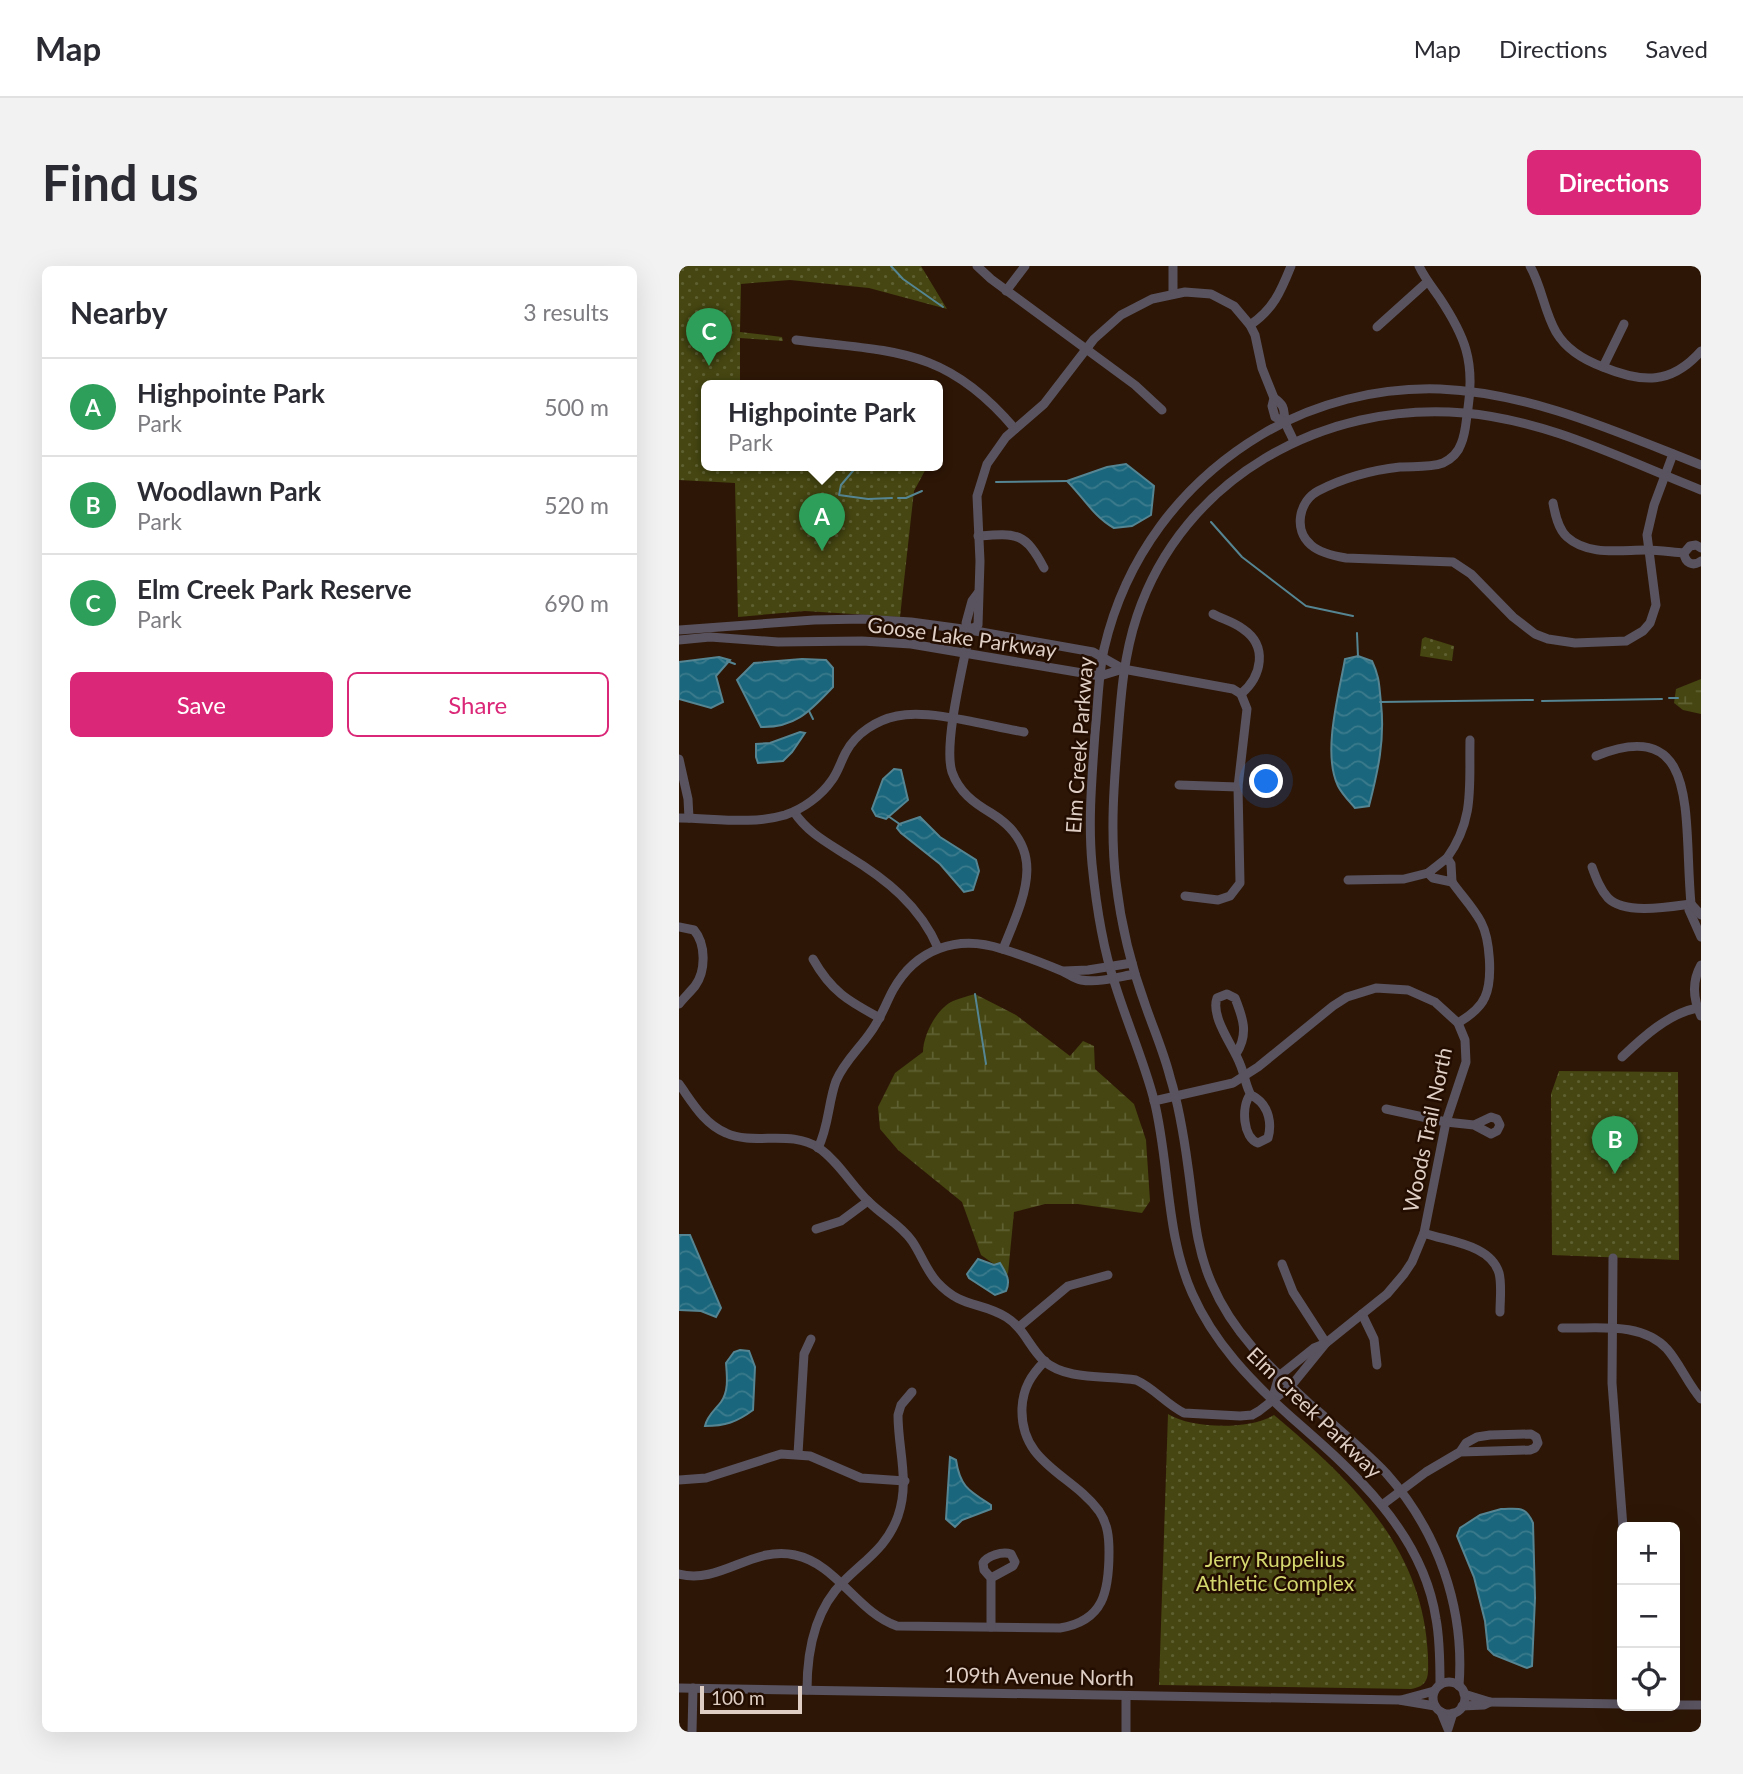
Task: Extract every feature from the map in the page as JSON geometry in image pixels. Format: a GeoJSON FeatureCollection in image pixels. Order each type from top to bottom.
{"type":"FeatureCollection","features":[{"type":"Feature","properties":{"kind":"street"},"geometry":{"type":"LineString","coordinates":[[977,266],[1006,291],[1135,385],[1162,410]]}},
{"type":"Feature","properties":{"kind":"street"},"geometry":{"type":"LineString","coordinates":[[1006,291],[1025,266]]}},
{"type":"Feature","properties":{"kind":"street"},"geometry":{"type":"LineString","coordinates":[[1173,266],[1173,294]]}},
{"type":"Feature","properties":{"kind":"street"},"geometry":{"type":"LineString","coordinates":[[1250,325],[1270,310],[1291,266]]}},
{"type":"Feature","properties":{"kind":"street"},"geometry":{"type":"LineString","coordinates":[[1419,266],[1449,314],[1467,352],[1472,382],[1461,446],[1446,461],[1436,465],[1370,472],[1310,496],[1304,503],[1300,521],[1301,529],[1311,545],[1333,556],[1346,558],[1453,562],[1471,574],[1524,627],[1548,639],[1575,643],[1626,641],[1643,631],[1650,623],[1656,605],[1648,550],[1649,519],[1674,454]]}},
{"type":"Feature","properties":{"kind":"street"},"geometry":{"type":"LineString","coordinates":[[1530,266],[1539,281],[1557,334],[1576,354],[1631,377],[1658,378],[1682,369],[1701,351]]}},
{"type":"Feature","properties":{"kind":"street"},"geometry":{"type":"LineString","coordinates":[[1377,327],[1427,282]]}},
{"type":"Feature","properties":{"kind":"street"},"geometry":{"type":"LineString","coordinates":[[1003,949],[1028,880],[1027,858],[1018,836],[1010,827],[970,800],[955,780],[949,756],[970,630],[966,623],[972,601],[978,593],[980,561],[977,496],[986,464],[1015,429],[1044,404],[1106,326],[1152,299],[1198,292],[1223,299],[1234,306],[1250,325],[1262,368],[1274,398],[1286,412],[1285,422],[1294,442]]}},
{"type":"Feature","properties":{"kind":"street"},"geometry":{"type":"LineString","coordinates":[[1603,367],[1624,324]]}},
{"type":"Feature","properties":{"kind":"street"},"geometry":{"type":"LineString","coordinates":[[796,340],[882,350],[921,358],[967,382],[1015,429]]}},
{"type":"Feature","properties":{"kind":"street","name":"Elm Creek Parkway"},"geometry":{"type":"LineString","coordinates":[[1437,1688],[1436,1620],[1430,1596],[1410,1547],[1382,1504],[1347,1467],[1249,1378],[1218,1339],[1193,1297],[1184,1274],[1170,1214],[1163,1141],[1154,1101],[1112,978],[1096,901],[1090,825],[1103,656],[1126,584],[1142,552],[1163,520],[1206,474],[1233,453],[1285,422],[1317,409],[1365,395],[1414,389],[1471,391],[1547,408],[1701,465]]}},
{"type":"Feature","properties":{"kind":"street","name":"Elm Creek Parkway"},"geometry":{"type":"LineString","coordinates":[[1462,1690],[1460,1648],[1450,1588],[1428,1534],[1400,1491],[1360,1448],[1279,1376],[1242,1336],[1225,1310],[1207,1273],[1195,1230],[1184,1133],[1162,1050],[1135,974],[1120,913],[1113,842],[1123,668],[1137,614],[1178,537],[1215,495],[1241,474],[1294,442],[1332,426],[1390,414],[1428,411],[1467,413],[1528,425],[1701,490]]}},
{"type":"Feature","properties":{"kind":"street"},"geometry":{"type":"LineString","coordinates":[[1553,503],[1556,518],[1566,536],[1582,546],[1603,550],[1684,553]]}},
{"type":"Feature","properties":{"kind":"street"},"geometry":{"type":"LineString","coordinates":[[978,536],[1006,535],[1022,538],[1033,548],[1044,568]]}},
{"type":"Feature","properties":{"kind":"street"},"geometry":{"type":"LineString","coordinates":[[1701,548],[1690,545],[1684,553],[1689,563],[1696,564],[1701,561]]}},
{"type":"Feature","properties":{"kind":"street"},"geometry":{"type":"LineString","coordinates":[[1213,614],[1240,627],[1257,644],[1260,662],[1258,673],[1241,694]]}},
{"type":"Feature","properties":{"kind":"street","name":"Goose Lake Parkway"},"geometry":{"type":"LineString","coordinates":[[679,630],[789,621],[862,619],[970,630],[1103,656],[1123,668]]}},
{"type":"Feature","properties":{"kind":"street","name":"Goose Lake Parkway"},"geometry":{"type":"LineString","coordinates":[[679,640],[710,637],[778,642],[862,641],[911,644],[1100,676],[1123,668]]}},
{"type":"Feature","properties":{"kind":"street"},"geometry":{"type":"LineString","coordinates":[[1123,668],[1223,686],[1241,694],[1245,702],[1247,716],[1238,787],[1240,883],[1230,896],[1218,900],[1185,896]]}},
{"type":"Feature","properties":{"kind":"street"},"geometry":{"type":"LineString","coordinates":[[679,759],[688,799],[684,818],[760,820],[794,811],[813,800],[832,780],[851,743],[871,726],[898,716],[916,714],[1024,732]]}},
{"type":"Feature","properties":{"kind":"street"},"geometry":{"type":"LineString","coordinates":[[1348,880],[1403,880],[1428,873],[1447,858],[1462,835],[1467,821],[1470,740]]}},
{"type":"Feature","properties":{"kind":"street"},"geometry":{"type":"LineString","coordinates":[[1597,756],[1637,748],[1673,748]]}},
{"type":"Feature","properties":{"kind":"street"},"geometry":{"type":"LineString","coordinates":[[1179,785],[1238,787]]}},
{"type":"Feature","properties":{"kind":"street"},"geometry":{"type":"LineString","coordinates":[[794,811],[808,830],[878,874],[897,890],[922,918],[938,948]]}},
{"type":"Feature","properties":{"kind":"street"},"geometry":{"type":"LineString","coordinates":[[1697,816],[1689,910],[1701,937]]}},
{"type":"Feature","properties":{"kind":"street"},"geometry":{"type":"LineString","coordinates":[[1447,858],[1451,864],[1452,882],[1481,920],[1488,948],[1488,986],[1485,997],[1474,1012],[1458,1023]]}},
{"type":"Feature","properties":{"kind":"street"},"geometry":{"type":"LineString","coordinates":[[1592,867],[1605,895],[1618,904],[1643,908],[1691,904]]}},
{"type":"Feature","properties":{"kind":"street"},"geometry":{"type":"LineString","coordinates":[[1428,873],[1433,878],[1452,882]]}},
{"type":"Feature","properties":{"kind":"street"},"geometry":{"type":"LineString","coordinates":[[1691,904],[1701,915]]}},
{"type":"Feature","properties":{"kind":"street"},"geometry":{"type":"LineString","coordinates":[[679,927],[694,930],[699,936],[702,963],[697,984],[679,1004]]}},
{"type":"Feature","properties":{"kind":"street"},"geometry":{"type":"LineString","coordinates":[[818,1147],[828,1123],[837,1078],[846,1063],[880,1018],[893,990],[911,965],[938,948],[954,943],[984,943],[1063,971],[1078,980],[1094,981],[1135,974]]}},
{"type":"Feature","properties":{"kind":"street"},"geometry":{"type":"LineString","coordinates":[[813,959],[827,981],[844,998],[880,1018]]}},
{"type":"Feature","properties":{"kind":"street"},"geometry":{"type":"LineString","coordinates":[[1063,971],[1132,963]]}},
{"type":"Feature","properties":{"kind":"street"},"geometry":{"type":"LineString","coordinates":[[1622,1057],[1670,1018],[1681,1012],[1699,1012],[1695,981],[1701,965]]}},
{"type":"Feature","properties":{"kind":"street","name":"Woods Trail North"},"geometry":{"type":"LineString","coordinates":[[1045,1361],[1063,1371],[1136,1380],[1184,1413],[1252,1415],[1291,1387],[1326,1343],[1387,1294],[1412,1262],[1424,1233],[1446,1122],[1466,1062],[1465,1040],[1458,1023],[1435,1002],[1408,990],[1376,988],[1362,991],[1333,1006],[1233,1083],[1154,1101]]}},
{"type":"Feature","properties":{"kind":"street"},"geometry":{"type":"LineString","coordinates":[[1236,1054],[1244,1032],[1242,1015],[1235,998],[1227,994],[1217,998],[1215,1007],[1230,1047],[1236,1054],[1250,1095],[1263,1105],[1269,1119],[1268,1138],[1258,1143],[1252,1141],[1246,1124],[1246,1100],[1250,1095]]}},
{"type":"Feature","properties":{"kind":"street"},"geometry":{"type":"LineString","coordinates":[[679,1084],[706,1120],[726,1134],[792,1138],[818,1147],[834,1161],[868,1201],[903,1230],[927,1270],[945,1291],[970,1306],[1002,1315],[1019,1327],[1045,1361],[1025,1388],[1022,1414],[1025,1433],[1035,1452],[1092,1503],[1104,1520],[1109,1539],[1107,1587],[1098,1607],[1077,1624],[1060,1628],[897,1626],[873,1614],[810,1560],[784,1553],[748,1559],[711,1574],[679,1574]]}},
{"type":"Feature","properties":{"kind":"street"},"geometry":{"type":"LineString","coordinates":[[1386,1109],[1474,1125]]}},
{"type":"Feature","properties":{"kind":"street"},"geometry":{"type":"LineString","coordinates":[[816,1229],[828,1227],[851,1216],[868,1201]]}},
{"type":"Feature","properties":{"kind":"street"},"geometry":{"type":"LineString","coordinates":[[1424,1233],[1482,1252],[1493,1260],[1500,1275],[1500,1312]]}},
{"type":"Feature","properties":{"kind":"street"},"geometry":{"type":"LineString","coordinates":[[1613,1258],[1612,1383],[1623,1522]]}},
{"type":"Feature","properties":{"kind":"street"},"geometry":{"type":"LineString","coordinates":[[1282,1264],[1297,1299],[1326,1343]]}},
{"type":"Feature","properties":{"kind":"street"},"geometry":{"type":"LineString","coordinates":[[1019,1327],[1067,1286],[1108,1275]]}},
{"type":"Feature","properties":{"kind":"street"},"geometry":{"type":"LineString","coordinates":[[1362,1314],[1374,1339],[1377,1365]]}},
{"type":"Feature","properties":{"kind":"street"},"geometry":{"type":"LineString","coordinates":[[1562,1328],[1635,1331],[1659,1342],[1676,1361],[1701,1399]]}},
{"type":"Feature","properties":{"kind":"street"},"geometry":{"type":"LineString","coordinates":[[798,1454],[804,1354],[811,1339]]}},
{"type":"Feature","properties":{"kind":"street","name":"Woods Trail North"},"geometry":{"type":"LineString","coordinates":[[1279,1376],[1314,1348],[1326,1343]]}},
{"type":"Feature","properties":{"kind":"street"},"geometry":{"type":"LineString","coordinates":[[1272,1401],[1279,1376]]}},
{"type":"Feature","properties":{"kind":"street"},"geometry":{"type":"LineString","coordinates":[[807,1690],[811,1640],[824,1607],[841,1584],[872,1558],[891,1533],[901,1507],[905,1481],[898,1415],[901,1405],[912,1392]]}},
{"type":"Feature","properties":{"kind":"street"},"geometry":{"type":"LineString","coordinates":[[1382,1504],[1460,1452],[1466,1443],[1477,1437],[1490,1434],[1531,1434],[1536,1437],[1538,1443],[1530,1450],[1460,1452]]}},
{"type":"Feature","properties":{"kind":"street"},"geometry":{"type":"LineString","coordinates":[[679,1480],[706,1478],[767,1457],[798,1454],[822,1460],[861,1478],[905,1481]]}},
{"type":"Feature","properties":{"kind":"street"},"geometry":{"type":"LineString","coordinates":[[991,1578],[991,1627]]}},
{"type":"Feature","properties":{"kind":"street"},"geometry":{"type":"LineString","coordinates":[[1448,1731],[1438,1709],[1437,1688],[1449,1682],[1490,1702],[1617,1704]]}},
{"type":"Feature","properties":{"kind":"street","name":"109th Avenue North"},"geometry":{"type":"LineString","coordinates":[[679,1688],[1399,1700],[1438,1709]]}},
{"type":"Feature","properties":{"kind":"street"},"geometry":{"type":"LineString","coordinates":[[692,1732],[693,1688]]}},
{"type":"Feature","properties":{"kind":"street","name":"109th Avenue North"},"geometry":{"type":"LineString","coordinates":[[1399,1700],[1437,1688]]}},
{"type":"Feature","properties":{"kind":"street"},"geometry":{"type":"LineString","coordinates":[[1462,1690],[1462,1706]]}},
{"type":"Feature","properties":{"kind":"street"},"geometry":{"type":"LineString","coordinates":[[1126,1696],[1126,1732]]}},
{"type":"Feature","properties":{"kind":"street"},"geometry":{"type":"LineString","coordinates":[[1448,1731],[1453,1713],[1462,1706],[1484,1705],[1490,1702]]}},
{"type":"Feature","properties":{"kind":"street"},"geometry":{"type":"LineString","coordinates":[[1680,1704],[1701,1705]]}},
{"type":"Feature","properties":{"kind":"street"},"geometry":{"type":"LineString","coordinates":[[1438,1709],[1453,1713]]}},
{"type":"Feature","properties":{"kind":"green space"},"geometry":{"type":"Polygon","coordinates":[[[679,266],[921,266],[947,309],[869,288],[790,280],[741,284],[740,332],[782,337],[783,341],[740,338],[740,380],[701,380],[701,471],[925,471],[914,491],[900,617],[805,611],[738,617],[735,483],[679,480],[679,266]]]}},
{"type":"Feature","properties":{"kind":"green space"},"geometry":{"type":"Polygon","coordinates":[[[1425,637],[1454,646],[1452,661],[1420,656],[1422,639],[1425,637]]]}},
{"type":"Feature","properties":{"kind":"green space"},"geometry":{"type":"Polygon","coordinates":[[[1701,679],[1701,714],[1683,710],[1674,703],[1676,689],[1701,679]]]}},
{"type":"Feature","properties":{"kind":"green space"},"geometry":{"type":"Polygon","coordinates":[[[975,994],[1016,1015],[1070,1056],[1083,1041],[1094,1046],[1095,1069],[1134,1104],[1146,1140],[1150,1201],[1142,1213],[1078,1204],[1045,1204],[1014,1212],[1008,1274],[981,1255],[962,1202],[898,1150],[880,1129],[878,1107],[895,1073],[923,1052],[928,1030],[936,1016],[947,1005],[975,994]]]}},
{"type":"Feature","properties":{"kind":"green space"},"geometry":{"type":"Polygon","coordinates":[[[1559,1071],[1678,1072],[1679,1260],[1552,1255],[1551,1094],[1559,1071]]]}},
{"type":"Feature","properties":{"kind":"green space","name":"Jerry Ruppelius Athletic Complex"},"geometry":{"type":"Polygon","coordinates":[[[1168,1414],[1191,1423],[1221,1426],[1250,1423],[1274,1415],[1356,1492],[1379,1520],[1398,1550],[1413,1582],[1423,1618],[1428,1657],[1427,1678],[1422,1685],[1411,1689],[1159,1685],[1168,1414]]]}},
{"type":"Feature","properties":{"kind":"water"},"geometry":{"type":"Polygon","coordinates":[[[1126,464],[1154,486],[1151,515],[1132,526],[1114,528],[1095,513],[1067,481],[1107,467],[1126,464]]]}},
{"type":"Feature","properties":{"kind":"water"},"geometry":{"type":"Polygon","coordinates":[[[1358,656],[1372,661],[1377,672],[1382,730],[1378,768],[1369,806],[1355,808],[1338,786],[1331,757],[1336,706],[1345,659],[1358,656]]]}},
{"type":"Feature","properties":{"kind":"water"},"geometry":{"type":"Polygon","coordinates":[[[719,657],[730,660],[716,676],[723,702],[711,708],[679,699],[679,662],[719,657]]]}},
{"type":"Feature","properties":{"kind":"water"},"geometry":{"type":"Polygon","coordinates":[[[826,660],[833,668],[833,687],[810,710],[793,721],[773,727],[761,727],[737,680],[754,663],[826,660]]]}},
{"type":"Feature","properties":{"kind":"water"},"geometry":{"type":"Polygon","coordinates":[[[800,732],[805,733],[783,761],[758,763],[756,744],[770,743],[800,732]]]}},
{"type":"Feature","properties":{"kind":"water"},"geometry":{"type":"Polygon","coordinates":[[[894,769],[901,770],[908,800],[886,819],[876,816],[872,809],[883,779],[894,769]]]}},
{"type":"Feature","properties":{"kind":"water"},"geometry":{"type":"Polygon","coordinates":[[[920,817],[940,837],[976,860],[979,871],[973,890],[964,892],[940,864],[897,828],[899,824],[920,817]]]}},
{"type":"Feature","properties":{"kind":"water"},"geometry":{"type":"Polygon","coordinates":[[[679,1235],[690,1235],[721,1308],[716,1317],[701,1311],[679,1310],[679,1235]]]}},
{"type":"Feature","properties":{"kind":"water"},"geometry":{"type":"Polygon","coordinates":[[[978,1259],[994,1265],[1000,1263],[1008,1280],[1006,1291],[995,1295],[969,1278],[967,1274],[978,1259]]]}},
{"type":"Feature","properties":{"kind":"water"},"geometry":{"type":"Polygon","coordinates":[[[749,1351],[755,1367],[753,1410],[731,1422],[705,1426],[725,1393],[726,1363],[734,1352],[749,1351]]]}},
{"type":"Feature","properties":{"kind":"water"},"geometry":{"type":"Polygon","coordinates":[[[950,1457],[956,1460],[960,1476],[967,1487],[991,1505],[991,1509],[962,1520],[955,1527],[946,1519],[950,1457]]]}},
{"type":"Feature","properties":{"kind":"water"},"geometry":{"type":"Polygon","coordinates":[[[1501,1509],[1524,1511],[1533,1523],[1535,1598],[1532,1666],[1527,1668],[1494,1655],[1488,1649],[1485,1621],[1474,1577],[1457,1536],[1460,1528],[1480,1515],[1501,1509]]]}},
{"type":"Feature","properties":{"kind":"waterway"},"geometry":{"type":"LineString","coordinates":[[891,266],[903,279],[943,307]]}},
{"type":"Feature","properties":{"kind":"waterway"},"geometry":{"type":"LineString","coordinates":[[853,471],[841,485],[839,495],[868,499],[892,498]]}},
{"type":"Feature","properties":{"kind":"waterway"},"geometry":{"type":"LineString","coordinates":[[996,482],[1069,481]]}},
{"type":"Feature","properties":{"kind":"waterway"},"geometry":{"type":"LineString","coordinates":[[898,498],[906,498],[922,491]]}},
{"type":"Feature","properties":{"kind":"waterway"},"geometry":{"type":"LineString","coordinates":[[1211,522],[1242,557],[1306,606],[1353,616]]}},
{"type":"Feature","properties":{"kind":"waterway"},"geometry":{"type":"LineString","coordinates":[[1357,633],[1358,657]]}},
{"type":"Feature","properties":{"kind":"waterway"},"geometry":{"type":"LineString","coordinates":[[727,661],[735,664]]}},
{"type":"Feature","properties":{"kind":"waterway"},"geometry":{"type":"LineString","coordinates":[[1669,698],[1678,698]]}},
{"type":"Feature","properties":{"kind":"waterway"},"geometry":{"type":"LineString","coordinates":[[1542,701],[1662,699]]}},
{"type":"Feature","properties":{"kind":"waterway"},"geometry":{"type":"LineString","coordinates":[[1380,702],[1533,700]]}},
{"type":"Feature","properties":{"kind":"waterway"},"geometry":{"type":"LineString","coordinates":[[809,711],[813,719]]}},
{"type":"Feature","properties":{"kind":"waterway"},"geometry":{"type":"LineString","coordinates":[[888,816],[901,825]]}},
{"type":"Feature","properties":{"kind":"waterway"},"geometry":{"type":"LineString","coordinates":[[975,994],[986,1064]]}},
{"type":"Feature","properties":{"kind":"place","name":"Elm Creek Park Reserve"},"geometry":{"type":"Point","coordinates":[709,366]}},
{"type":"Feature","properties":{"kind":"place","name":"Highpointe Park"},"geometry":{"type":"Point","coordinates":[822,551]}},
{"type":"Feature","properties":{"kind":"place","name":"Woodlawn Park"},"geometry":{"type":"Point","coordinates":[1615,1174]}}]}
